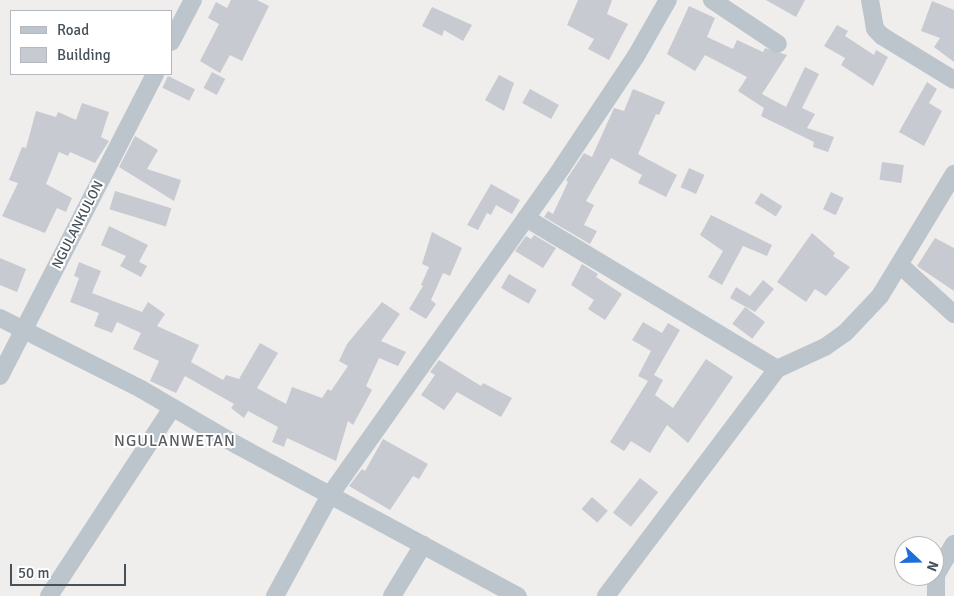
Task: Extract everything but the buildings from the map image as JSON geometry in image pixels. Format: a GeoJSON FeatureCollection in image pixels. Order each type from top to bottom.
{"type":"FeatureCollection","features":[{"type":"Feature","properties":{"kind":"street"},"geometry":{"type":"LineString","coordinates":[[172,40],[193,0]]}},
{"type":"Feature","properties":{"kind":"street"},"geometry":{"type":"LineString","coordinates":[[275,596],[330,495],[526,218],[636,56],[668,0]]}},
{"type":"Feature","properties":{"kind":"street"},"geometry":{"type":"LineString","coordinates":[[712,0],[778,44]]}},
{"type":"Feature","properties":{"kind":"street"},"geometry":{"type":"LineString","coordinates":[[870,0],[875,29],[882,36],[954,80]]}},
{"type":"Feature","properties":{"kind":"street","name":"NGULANKULON"},"geometry":{"type":"LineString","coordinates":[[0,376],[25,331],[154,75]]}},
{"type":"Feature","properties":{"kind":"street"},"geometry":{"type":"LineString","coordinates":[[606,596],[777,369],[825,347],[845,333],[880,296],[901,266],[954,174]]}},
{"type":"Feature","properties":{"kind":"street"},"geometry":{"type":"LineString","coordinates":[[526,218],[777,369]]}},
{"type":"Feature","properties":{"kind":"street"},"geometry":{"type":"LineString","coordinates":[[901,266],[954,314]]}},
{"type":"Feature","properties":{"kind":"street"},"geometry":{"type":"LineString","coordinates":[[0,318],[142,388],[172,408],[518,596]]}},
{"type":"Feature","properties":{"kind":"street"},"geometry":{"type":"LineString","coordinates":[[48,596],[172,408]]}},
{"type":"Feature","properties":{"kind":"street"},"geometry":{"type":"LineString","coordinates":[[936,596],[936,575],[954,544]]}},
{"type":"Feature","properties":{"kind":"street"},"geometry":{"type":"LineString","coordinates":[[392,596],[423,545]]}},
{"type":"Feature","properties":{"kind":"district","name":"NGULANWETAN"},"geometry":{"type":"Point","coordinates":[175,441]}}]}
